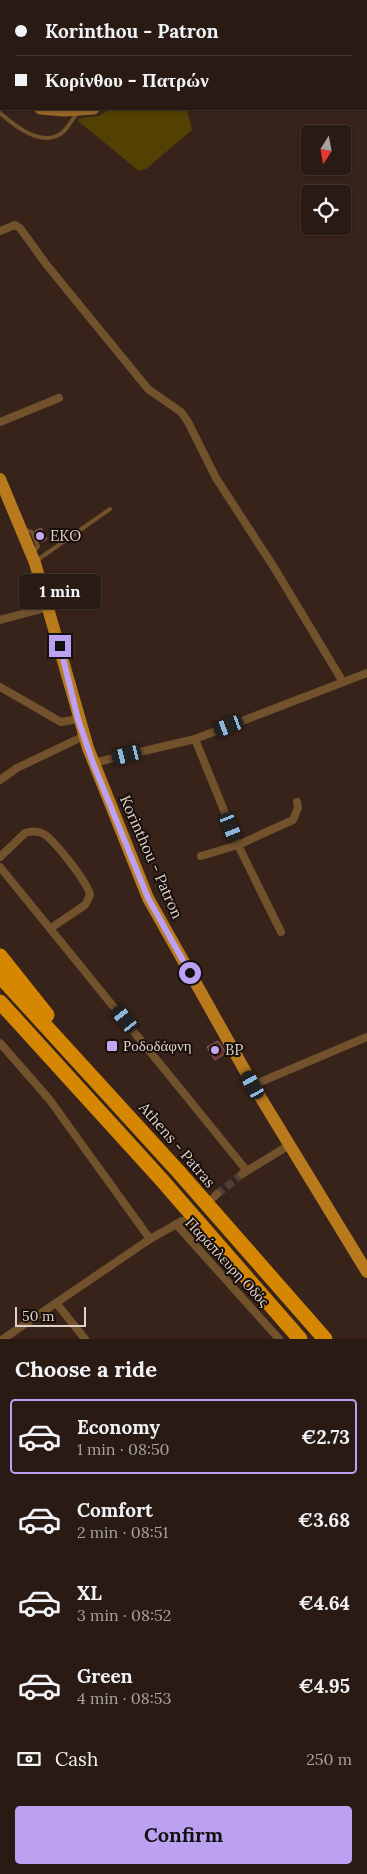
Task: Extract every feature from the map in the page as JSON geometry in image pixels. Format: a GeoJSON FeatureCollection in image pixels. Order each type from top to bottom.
{"type":"FeatureCollection","features":[{"type":"Feature","properties":{"kind":"highway"},"geometry":{"type":"LineString","coordinates":[[0,956],[83,1065]]}},
{"type":"Feature","properties":{"kind":"highway","name":"Athens - Patras"},"geometry":{"type":"LineString","coordinates":[[0,976],[83,1065],[325,1339]]}},
{"type":"Feature","properties":{"kind":"highway"},"geometry":{"type":"LineString","coordinates":[[3,1005],[160,1178],[300,1339]]}},
{"type":"Feature","properties":{"kind":"main road"},"geometry":{"type":"LineString","coordinates":[[60,110],[86,110]]}},
{"type":"Feature","properties":{"kind":"main road","name":"Korinthou - Patron"},"geometry":{"type":"LineString","coordinates":[[0,478],[21,528],[49,607],[78,719],[93,763],[148,898],[253,1085],[291,1144],[367,1272]]}},
{"type":"Feature","properties":{"kind":"street"},"geometry":{"type":"LineString","coordinates":[[0,231],[15,225],[20,228],[46,264],[148,389],[181,412],[216,478],[267,557],[343,682]]}},
{"type":"Feature","properties":{"kind":"street"},"geometry":{"type":"LineString","coordinates":[[0,422],[59,398]]}},
{"type":"Feature","properties":{"kind":"street"},"geometry":{"type":"LineString","coordinates":[[0,620],[49,607]]}},
{"type":"Feature","properties":{"kind":"street"},"geometry":{"type":"LineString","coordinates":[[93,763],[194,739],[367,673]]}},
{"type":"Feature","properties":{"kind":"street"},"geometry":{"type":"LineString","coordinates":[[0,687],[61,722],[78,719]]}},
{"type":"Feature","properties":{"kind":"street"},"geometry":{"type":"LineString","coordinates":[[0,780],[17,768],[84,736]]}},
{"type":"Feature","properties":{"kind":"street"},"geometry":{"type":"LineString","coordinates":[[194,739],[238,845],[281,932]]}},
{"type":"Feature","properties":{"kind":"street"},"geometry":{"type":"LineString","coordinates":[[201,856],[238,845],[293,820],[296,814],[297,802]]}},
{"type":"Feature","properties":{"kind":"street"},"geometry":{"type":"LineString","coordinates":[[0,857],[25,833],[41,833],[49,839],[85,882],[90,894],[85,905],[51,928]]}},
{"type":"Feature","properties":{"kind":"street"},"geometry":{"type":"LineString","coordinates":[[0,866],[245,1172],[291,1144]]}},
{"type":"Feature","properties":{"kind":"street"},"geometry":{"type":"LineString","coordinates":[[253,1085],[367,1037]]}},
{"type":"Feature","properties":{"kind":"street"},"geometry":{"type":"LineString","coordinates":[[0,1043],[61,1114],[150,1239]]}},
{"type":"Feature","properties":{"kind":"street","name":"Παράπλευρη Οδός"},"geometry":{"type":"LineString","coordinates":[[3,1339],[150,1239],[179,1222],[279,1339]]}},
{"type":"Feature","properties":{"kind":"street"},"geometry":{"type":"LineString","coordinates":[[57,1304],[85,1339]]}},
{"type":"Feature","properties":{"kind":"lane"},"geometry":{"type":"LineString","coordinates":[[0,113],[21,129],[44,138],[55,137],[62,132],[79,111]]}},
{"type":"Feature","properties":{"kind":"lane"},"geometry":{"type":"LineString","coordinates":[[33,560],[110,510]]}},
{"type":"Feature","properties":{"kind":"shaded area"},"geometry":{"type":"Polygon","coordinates":[[[108,110],[187,110],[192,130],[146,169],[139,171],[78,121],[80,118],[99,116],[108,110]]]}},
{"type":"Feature","properties":{"kind":"building"},"geometry":{"type":"Polygon","coordinates":[[[41,528],[47,539],[41,542],[35,531],[41,528]]]}},
{"type":"Feature","properties":{"kind":"building"},"geometry":{"type":"Polygon","coordinates":[[[218,1041],[226,1053],[215,1060],[207,1047],[218,1041]]]}},
{"type":"Feature","properties":{"kind":"tunnel"},"geometry":{"type":"LineString","coordinates":[[217,1194],[242,1174]]}},
{"type":"Feature","properties":{"kind":"place","name":"EKO"},"geometry":{"type":"Point","coordinates":[40,536]}},
{"type":"Feature","properties":{"kind":"place","name":"Ροδοδάφνη"},"geometry":{"type":"Point","coordinates":[112,1046]}},
{"type":"Feature","properties":{"kind":"place","name":"BP"},"geometry":{"type":"Point","coordinates":[215,1050]}},
{"type":"Feature","properties":{"kind":"route"},"geometry":{"type":"LineString","coordinates":[[60,646],[78,719],[93,763],[148,898],[190,973]]}}]}
